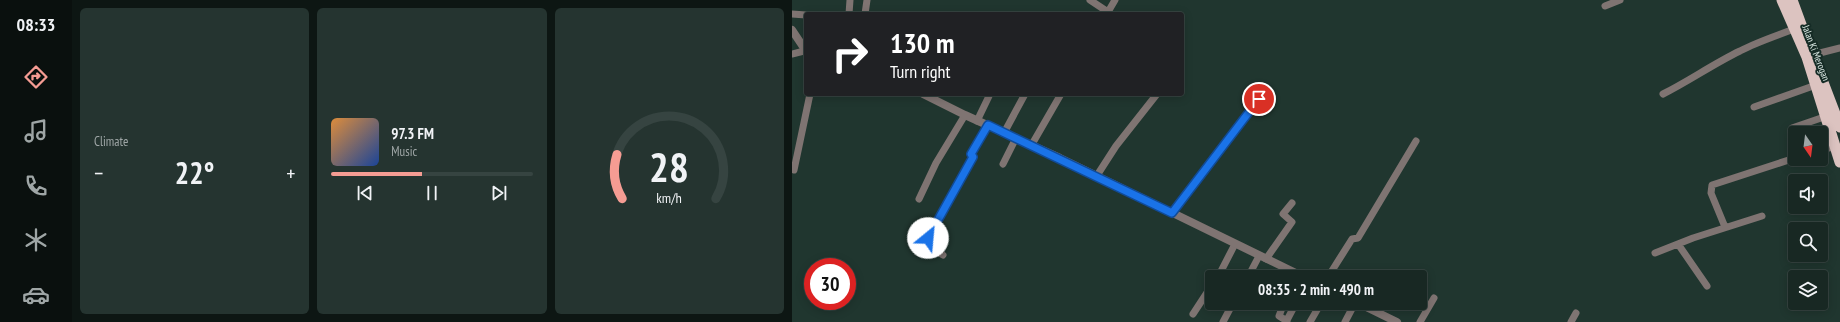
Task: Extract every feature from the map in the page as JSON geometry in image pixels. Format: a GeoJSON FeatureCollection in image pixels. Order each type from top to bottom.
{"type":"FeatureCollection","features":[{"type":"Feature","properties":{"kind":"highway","name":"Jalan Ki Merogan"},"geometry":{"type":"LineString","coordinates":[[1782,0],[1807,57],[1840,162]]}},
{"type":"Feature","properties":{"kind":"highway","name":"Jalan Ki Merogan"},"geometry":{"type":"LineString","coordinates":[[1792,0],[1840,127]]}},
{"type":"Feature","properties":{"kind":"street"},"geometry":{"type":"LineString","coordinates":[[849,12],[850,0]]}},
{"type":"Feature","properties":{"kind":"street"},"geometry":{"type":"LineString","coordinates":[[865,12],[867,0]]}},
{"type":"Feature","properties":{"kind":"street"},"geometry":{"type":"LineString","coordinates":[[1090,0],[1106,12]]}},
{"type":"Feature","properties":{"kind":"street"},"geometry":{"type":"LineString","coordinates":[[1108,12],[1115,0]]}},
{"type":"Feature","properties":{"kind":"street"},"geometry":{"type":"LineString","coordinates":[[1605,6],[1620,0]]}},
{"type":"Feature","properties":{"kind":"street"},"geometry":{"type":"LineString","coordinates":[[792,14],[804,15]]}},
{"type":"Feature","properties":{"kind":"street"},"geometry":{"type":"LineString","coordinates":[[1662,94],[1688,82],[1712,66],[1742,50],[1794,29]]}},
{"type":"Feature","properties":{"kind":"street"},"geometry":{"type":"LineString","coordinates":[[792,30],[804,49]]}},
{"type":"Feature","properties":{"kind":"street"},"geometry":{"type":"LineString","coordinates":[[1812,55],[1840,48]]}},
{"type":"Feature","properties":{"kind":"street"},"geometry":{"type":"LineString","coordinates":[[792,54],[804,51]]}},
{"type":"Feature","properties":{"kind":"street"},"geometry":{"type":"LineString","coordinates":[[1754,107],[1816,85]]}},
{"type":"Feature","properties":{"kind":"street"},"geometry":{"type":"LineString","coordinates":[[794,170],[810,96]]}},
{"type":"Feature","properties":{"kind":"street"},"geometry":{"type":"LineString","coordinates":[[927,96],[1172,213],[1287,270]]}},
{"type":"Feature","properties":{"kind":"street"},"geometry":{"type":"LineString","coordinates":[[977,120],[989,96]]}},
{"type":"Feature","properties":{"kind":"street"},"geometry":{"type":"LineString","coordinates":[[1004,132],[1025,96]]}},
{"type":"Feature","properties":{"kind":"street"},"geometry":{"type":"LineString","coordinates":[[1031,146],[1060,96]]}},
{"type":"Feature","properties":{"kind":"street"},"geometry":{"type":"LineString","coordinates":[[1096,177],[1116,146],[1155,96]]}},
{"type":"Feature","properties":{"kind":"street"},"geometry":{"type":"LineString","coordinates":[[1172,213],[1259,99]]}},
{"type":"Feature","properties":{"kind":"street"},"geometry":{"type":"LineString","coordinates":[[919,199],[935,162],[965,115]]}},
{"type":"Feature","properties":{"kind":"street"},"geometry":{"type":"LineString","coordinates":[[1795,126],[1826,116]]}},
{"type":"Feature","properties":{"kind":"street"},"geometry":{"type":"LineString","coordinates":[[943,255],[931,248],[934,242],[928,237],[973,157],[971,154],[988,125]]}},
{"type":"Feature","properties":{"kind":"street"},"geometry":{"type":"LineString","coordinates":[[1003,164],[1016,138]]}},
{"type":"Feature","properties":{"kind":"street"},"geometry":{"type":"LineString","coordinates":[[1332,270],[1352,239],[1358,238],[1416,141]]}},
{"type":"Feature","properties":{"kind":"street"},"geometry":{"type":"LineString","coordinates":[[1828,148],[1836,146]]}},
{"type":"Feature","properties":{"kind":"street"},"geometry":{"type":"LineString","coordinates":[[1725,227],[1711,193],[1712,185],[1788,160]]}},
{"type":"Feature","properties":{"kind":"street"},"geometry":{"type":"LineString","coordinates":[[1253,270],[1292,222],[1283,214],[1292,203]]}},
{"type":"Feature","properties":{"kind":"street"},"geometry":{"type":"LineString","coordinates":[[1655,253],[1725,227],[1762,216]]}},
{"type":"Feature","properties":{"kind":"street"},"geometry":{"type":"LineString","coordinates":[[1222,270],[1235,244]]}},
{"type":"Feature","properties":{"kind":"street"},"geometry":{"type":"LineString","coordinates":[[1678,244],[1707,286]]}},
{"type":"Feature","properties":{"kind":"street"},"geometry":{"type":"LineString","coordinates":[[1193,314],[1205,296]]}},
{"type":"Feature","properties":{"kind":"street"},"geometry":{"type":"LineString","coordinates":[[1420,322],[1434,298]]}},
{"type":"Feature","properties":{"kind":"street"},"geometry":{"type":"LineString","coordinates":[[1223,322],[1229,310]]}},
{"type":"Feature","properties":{"kind":"street"},"geometry":{"type":"LineString","coordinates":[[1281,310],[1279,316],[1286,321],[1292,310]]}},
{"type":"Feature","properties":{"kind":"street"},"geometry":{"type":"LineString","coordinates":[[1310,322],[1317,310]]}},
{"type":"Feature","properties":{"kind":"street"},"geometry":{"type":"LineString","coordinates":[[1345,322],[1353,310]]}},
{"type":"Feature","properties":{"kind":"street"},"geometry":{"type":"LineString","coordinates":[[1372,310],[1397,322]]}},
{"type":"Feature","properties":{"kind":"street"},"geometry":{"type":"LineString","coordinates":[[1571,322],[1576,313]]}},
{"type":"Feature","properties":{"kind":"route"},"geometry":{"type":"LineString","coordinates":[[928,238],[973,157],[971,154],[988,125],[1060,158],[1172,213],[1259,99]]}}]}
